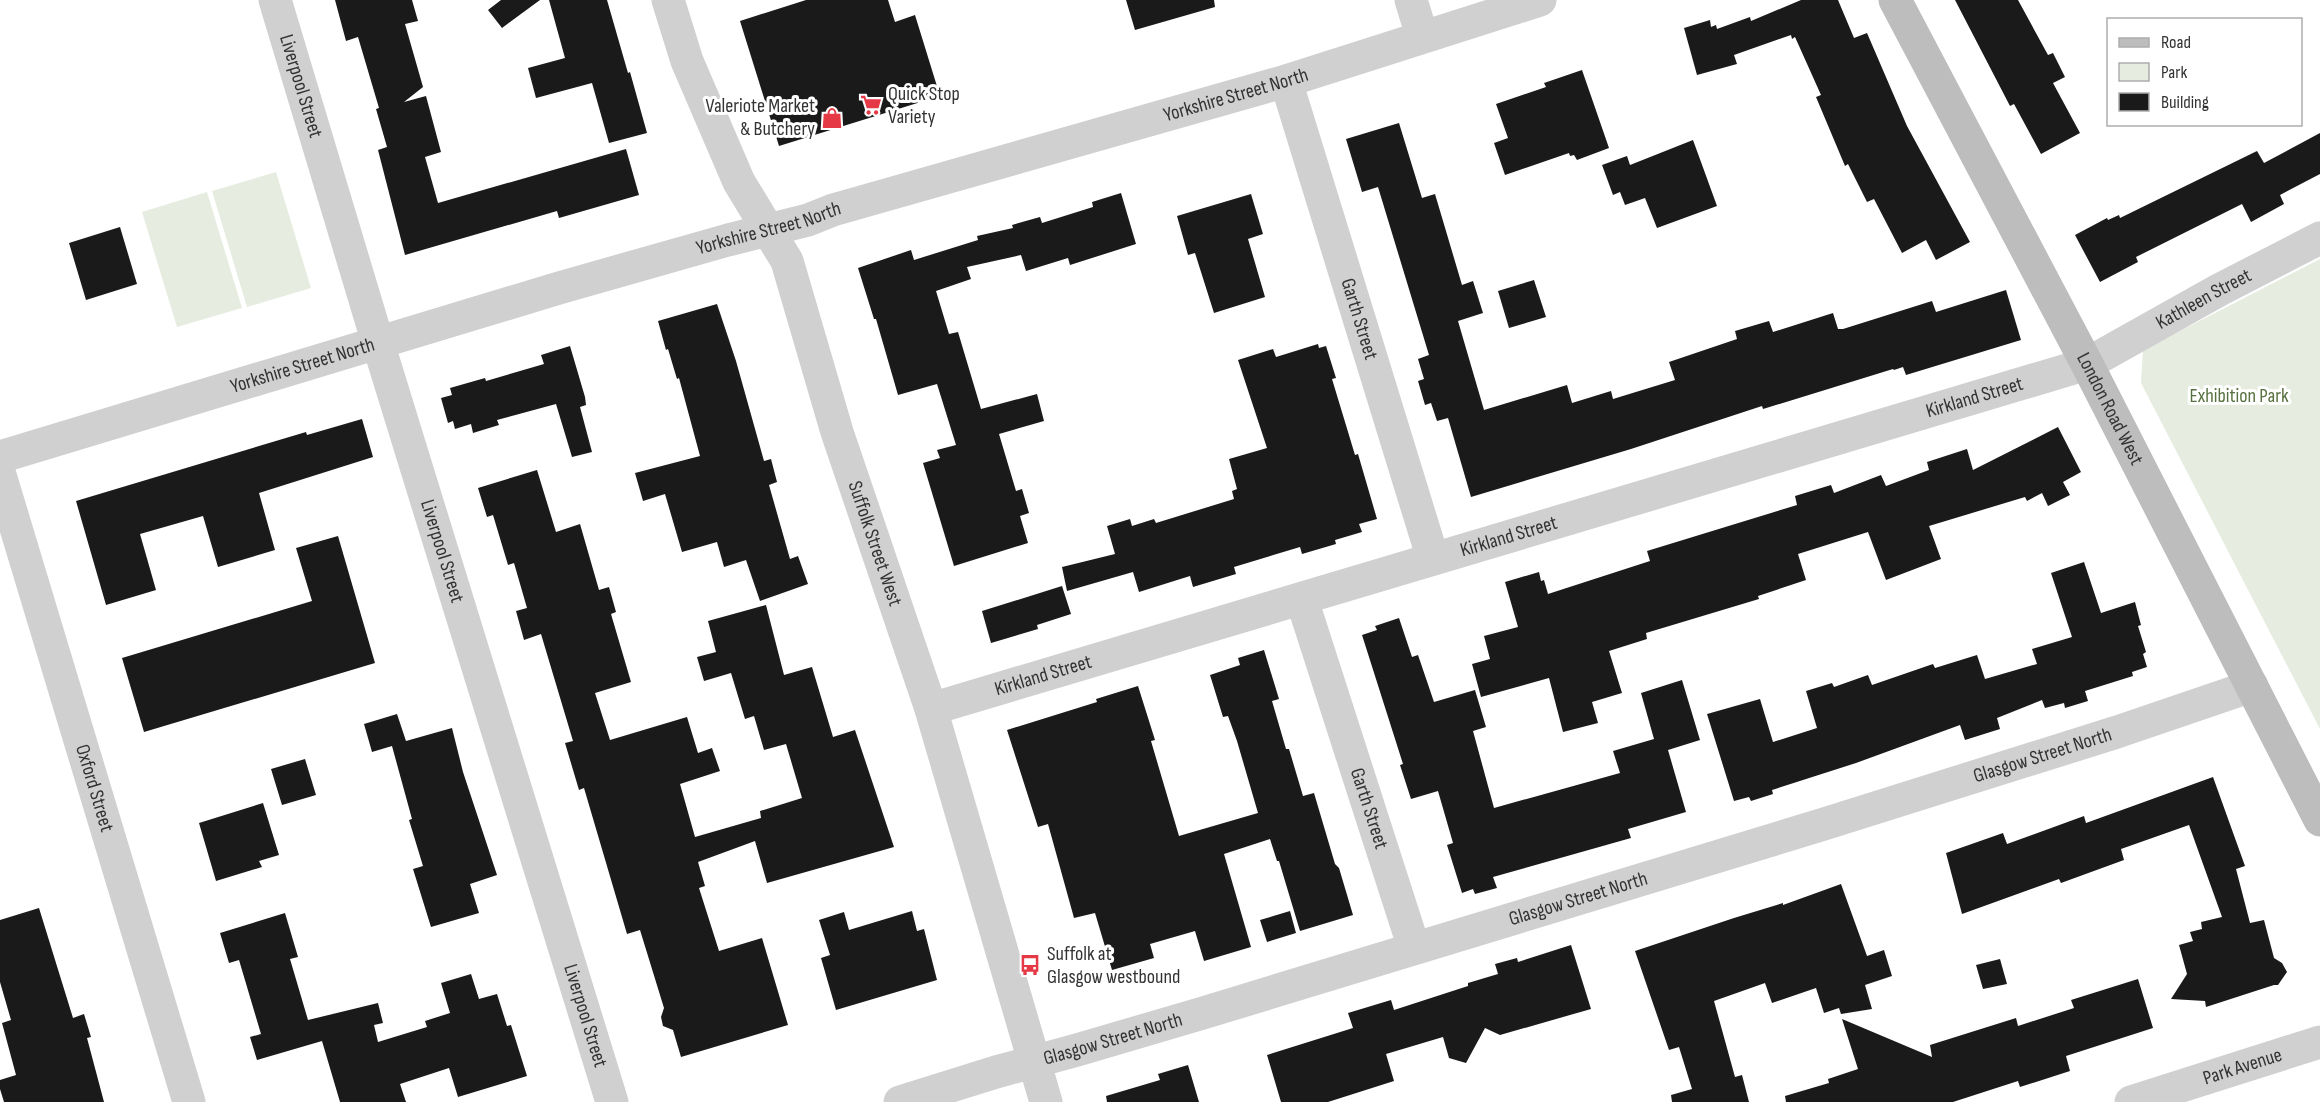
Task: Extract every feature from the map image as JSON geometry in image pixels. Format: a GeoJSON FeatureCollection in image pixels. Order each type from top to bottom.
{"type":"FeatureCollection","features":[{"type":"Feature","properties":{"kind":"street","name":"Liverpool Street"},"geometry":{"type":"LineString","coordinates":[[275,0],[378,343],[612,1102]]}},
{"type":"Feature","properties":{"kind":"street","name":"Suffolk Street West"},"geometry":{"type":"LineString","coordinates":[[668,0],[687,61],[739,182],[786,261],[837,432],[931,709],[1046,1102]]}},
{"type":"Feature","properties":{"kind":"street"},"geometry":{"type":"LineString","coordinates":[[1411,0],[1422,36]]}},
{"type":"Feature","properties":{"kind":"street","name":"Yorkshire Street North"},"geometry":{"type":"LineString","coordinates":[[0,457],[588,279],[1286,81],[1540,0]]}},
{"type":"Feature","properties":{"kind":"street","name":"London Road West"},"geometry":{"type":"LineString","coordinates":[[1894,0],[2087,364],[2320,820]]}},
{"type":"Feature","properties":{"kind":"street","name":"Garth Street"},"geometry":{"type":"LineString","coordinates":[[1286,81],[1432,558]]}},
{"type":"Feature","properties":{"kind":"street","name":"Kathleen Street"},"geometry":{"type":"LineString","coordinates":[[2087,364],[2219,290],[2320,238]]}},
{"type":"Feature","properties":{"kind":"street","name":"Kirkland Street"},"geometry":{"type":"LineString","coordinates":[[931,709],[2087,364]]}},
{"type":"Feature","properties":{"kind":"street","name":"Oxford Street"},"geometry":{"type":"LineString","coordinates":[[0,475],[189,1102]]}},
{"type":"Feature","properties":{"kind":"street","name":"Garth Street"},"geometry":{"type":"LineString","coordinates":[[1302,600],[1414,948]]}},
{"type":"Feature","properties":{"kind":"street","name":"Glasgow Street North"},"geometry":{"type":"LineString","coordinates":[[900,1102],[2055,752],[2253,686]]}},
{"type":"Feature","properties":{"kind":"street","name":"Park Avenue"},"geometry":{"type":"LineString","coordinates":[[2131,1102],[2320,1042]]}},
{"type":"Feature","properties":{"kind":"green space"},"geometry":{"type":"Polygon","coordinates":[[[276,172],[311,288],[247,307],[212,191],[276,172]]]}},
{"type":"Feature","properties":{"kind":"green space"},"geometry":{"type":"Polygon","coordinates":[[[207,192],[242,308],[177,327],[142,212],[207,192]]]}},
{"type":"Feature","properties":{"kind":"green space","name":"Exhibition Park"},"geometry":{"type":"Polygon","coordinates":[[[2320,259],[2320,729],[2141,383],[2143,350],[2320,259]]]}},
{"type":"Feature","properties":{"kind":"building"},"geometry":{"type":"Polygon","coordinates":[[[335,0],[412,0],[418,21],[405,24],[423,87],[404,102],[426,96],[441,152],[425,157],[438,203],[626,149],[639,195],[559,218],[557,211],[405,255],[378,150],[387,147],[376,109],[379,108],[358,37],[346,41],[335,0]]]}},
{"type":"Feature","properties":{"kind":"building"},"geometry":{"type":"Polygon","coordinates":[[[501,0],[540,0],[502,28],[488,10],[501,0]]]}},
{"type":"Feature","properties":{"kind":"building"},"geometry":{"type":"Polygon","coordinates":[[[549,0],[607,0],[647,133],[609,143],[592,83],[536,98],[528,68],[565,58],[549,0]]]}},
{"type":"Feature","properties":{"kind":"building"},"geometry":{"type":"Polygon","coordinates":[[[806,0],[888,0],[895,22],[915,15],[940,96],[779,146],[740,21],[806,0]]]}},
{"type":"Feature","properties":{"kind":"building"},"geometry":{"type":"Polygon","coordinates":[[[1126,0],[1214,0],[1215,7],[1135,30],[1126,0]]]}},
{"type":"Feature","properties":{"kind":"building"},"geometry":{"type":"Polygon","coordinates":[[[1801,0],[1838,0],[1854,38],[1867,33],[1907,126],[1970,242],[1936,260],[1926,240],[1902,253],[1874,199],[1867,202],[1848,164],[1845,166],[1816,97],[1821,95],[1795,37],[1792,39],[1791,35],[1734,55],[1737,64],[1697,75],[1684,28],[1710,20],[1711,27],[1716,25],[1717,29],[1750,17],[1751,21],[1801,0]]]}},
{"type":"Feature","properties":{"kind":"building"},"geometry":{"type":"Polygon","coordinates":[[[1955,0],[2018,0],[2048,55],[2053,53],[2065,77],[2053,83],[2080,133],[2041,154],[2014,104],[2010,106],[1955,0]]]}},
{"type":"Feature","properties":{"kind":"building"},"geometry":{"type":"Polygon","coordinates":[[[1582,70],[1609,148],[1577,160],[1569,153],[1505,175],[1494,143],[1508,138],[1496,104],[1546,87],[1544,83],[1582,70]]]}},
{"type":"Feature","properties":{"kind":"building"},"geometry":{"type":"Polygon","coordinates":[[[1399,123],[1422,198],[1435,194],[1462,285],[1473,281],[1483,313],[1458,321],[1484,410],[1567,385],[1572,403],[1611,391],[1613,399],[1675,380],[1669,362],[1737,339],[1735,331],[1769,321],[1773,332],[1833,313],[1838,329],[1843,329],[1932,301],[1936,312],[2006,290],[2021,340],[1906,375],[1903,367],[1893,369],[1763,409],[1762,406],[1631,449],[1471,497],[1448,418],[1437,421],[1431,403],[1425,405],[1418,381],[1424,379],[1418,359],[1429,355],[1378,187],[1362,192],[1346,139],[1399,123]]]}},
{"type":"Feature","properties":{"kind":"building"},"geometry":{"type":"Polygon","coordinates":[[[2320,133],[2320,174],[2280,195],[2284,204],[2251,222],[2242,204],[2136,257],[2138,262],[2100,282],[2075,235],[2107,218],[2108,220],[2119,215],[2120,218],[2257,151],[2264,163],[2320,133]]]}},
{"type":"Feature","properties":{"kind":"building"},"geometry":{"type":"Polygon","coordinates":[[[1693,140],[1717,206],[1657,228],[1645,198],[1625,205],[1620,192],[1613,195],[1602,165],[1627,156],[1630,165],[1693,140]]]}},
{"type":"Feature","properties":{"kind":"building"},"geometry":{"type":"Polygon","coordinates":[[[1121,193],[1136,244],[1070,265],[1068,258],[1026,271],[1021,255],[967,267],[971,279],[936,291],[949,334],[958,332],[981,409],[1037,394],[1044,421],[999,434],[1016,491],[1022,489],[1029,513],[1020,516],[1028,543],[954,566],[923,463],[940,458],[937,450],[956,445],[937,384],[898,395],[876,319],[874,319],[858,268],[911,250],[914,260],[978,240],[977,236],[1013,228],[1012,225],[1040,217],[1042,223],[1093,207],[1092,202],[1121,193]]]}},
{"type":"Feature","properties":{"kind":"building"},"geometry":{"type":"Polygon","coordinates":[[[1251,194],[1263,234],[1248,239],[1265,297],[1214,313],[1195,253],[1188,255],[1177,216],[1251,194]]]}},
{"type":"Feature","properties":{"kind":"building"},"geometry":{"type":"Polygon","coordinates":[[[120,227],[137,284],[86,300],[69,243],[120,227]]]}},
{"type":"Feature","properties":{"kind":"building"},"geometry":{"type":"Polygon","coordinates":[[[1534,280],[1546,317],[1509,328],[1498,291],[1534,280]]]}},
{"type":"Feature","properties":{"kind":"building"},"geometry":{"type":"Polygon","coordinates":[[[717,304],[736,361],[764,461],[771,459],[777,482],[769,485],[790,559],[798,556],[808,584],[760,601],[746,560],[724,567],[717,542],[682,552],[665,494],[643,501],[635,473],[700,456],[679,378],[677,379],[668,349],[666,350],[658,321],[717,304]]]}},
{"type":"Feature","properties":{"kind":"building"},"geometry":{"type":"Polygon","coordinates":[[[1318,344],[1319,348],[1326,346],[1336,378],[1332,379],[1355,455],[1358,454],[1377,519],[1359,524],[1362,532],[1335,540],[1336,544],[1302,554],[1300,547],[1234,567],[1236,574],[1193,587],[1190,576],[1139,592],[1133,572],[1067,591],[1062,567],[1115,554],[1107,526],[1130,519],[1132,526],[1154,519],[1156,523],[1234,499],[1232,491],[1237,489],[1229,459],[1267,448],[1238,360],[1273,349],[1276,357],[1318,344]]]}},
{"type":"Feature","properties":{"kind":"building"},"geometry":{"type":"Polygon","coordinates":[[[570,346],[585,397],[586,405],[580,407],[592,452],[572,457],[556,404],[497,420],[499,425],[473,433],[471,424],[455,429],[453,421],[448,423],[441,398],[452,395],[450,388],[485,378],[486,381],[544,364],[541,355],[570,346]]]}},
{"type":"Feature","properties":{"kind":"building"},"geometry":{"type":"Polygon","coordinates":[[[362,419],[373,457],[259,493],[275,550],[218,567],[203,516],[140,534],[156,590],[106,605],[76,501],[306,432],[307,435],[362,419]]]}},
{"type":"Feature","properties":{"kind":"building"},"geometry":{"type":"Polygon","coordinates":[[[2058,427],[2081,472],[2063,482],[2070,495],[2048,506],[2042,493],[2027,501],[2025,497],[1929,526],[1941,559],[1886,580],[1868,532],[1798,554],[1806,580],[1758,596],[1759,599],[1646,633],[1647,639],[1609,651],[1622,693],[1592,702],[1598,723],[1563,732],[1549,678],[1481,697],[1472,664],[1490,659],[1484,636],[1518,627],[1505,582],[1539,572],[1548,594],[1650,561],[1647,551],[1797,505],[1795,496],[1831,485],[1834,493],[1881,475],[1886,486],[1929,470],[1927,462],[1967,449],[1973,470],[2058,427]]]}},
{"type":"Feature","properties":{"kind":"building"},"geometry":{"type":"Polygon","coordinates":[[[537,470],[556,532],[580,524],[599,590],[609,587],[616,612],[611,614],[631,682],[595,693],[610,740],[687,717],[698,753],[712,748],[720,771],[680,784],[695,837],[761,818],[760,811],[802,798],[786,744],[764,750],[754,716],[745,719],[731,673],[704,681],[697,657],[716,652],[708,621],[766,605],[784,675],[812,667],[833,737],[855,730],[894,847],[767,883],[755,841],[698,862],[705,886],[699,888],[719,951],[762,938],[788,1025],[681,1057],[673,1030],[663,1026],[661,1017],[664,1008],[640,930],[627,934],[584,788],[579,790],[565,743],[573,741],[541,634],[524,640],[516,611],[527,608],[514,563],[508,565],[493,515],[487,517],[478,488],[537,470]]]}},
{"type":"Feature","properties":{"kind":"building"},"geometry":{"type":"Polygon","coordinates":[[[338,536],[375,663],[144,732],[122,658],[312,601],[296,548],[338,536]]]}},
{"type":"Feature","properties":{"kind":"building"},"geometry":{"type":"Polygon","coordinates":[[[2084,562],[2101,613],[2135,602],[2147,667],[2132,672],[2133,676],[2085,691],[2088,701],[2065,708],[2064,703],[2045,708],[2042,700],[1997,718],[2000,729],[1965,740],[1960,725],[1856,763],[1772,790],[1773,794],[1751,801],[1749,797],[1734,801],[1707,714],[1760,699],[1773,742],[1817,728],[1806,691],[1832,683],[1834,687],[1868,675],[1872,685],[1933,664],[1935,668],[1977,655],[1985,679],[2037,664],[2032,649],[2072,637],[2051,573],[2084,562]]]}},
{"type":"Feature","properties":{"kind":"building"},"geometry":{"type":"Polygon","coordinates":[[[1062,586],[1071,614],[1037,625],[1038,629],[991,643],[982,611],[1062,586]]]}},
{"type":"Feature","properties":{"kind":"building"},"geometry":{"type":"Polygon","coordinates":[[[1399,618],[1412,657],[1418,655],[1434,702],[1475,690],[1486,727],[1473,731],[1494,808],[1620,773],[1613,751],[1654,739],[1641,693],[1682,680],[1700,740],[1668,750],[1686,812],[1628,829],[1631,838],[1493,877],[1497,888],[1475,894],[1473,889],[1462,893],[1447,845],[1453,843],[1438,791],[1411,799],[1400,765],[1403,764],[1362,635],[1377,630],[1375,626],[1399,618]]]}},
{"type":"Feature","properties":{"kind":"building"},"geometry":{"type":"Polygon","coordinates":[[[1264,650],[1279,699],[1272,701],[1286,749],[1289,749],[1303,796],[1314,793],[1353,915],[1300,931],[1270,839],[1224,854],[1251,947],[1204,961],[1195,931],[1150,944],[1154,958],[1112,970],[1095,913],[1074,918],[1048,824],[1038,827],[1007,730],[1097,702],[1096,699],[1138,686],[1155,740],[1151,741],[1179,836],[1258,813],[1237,741],[1228,716],[1223,717],[1210,675],[1240,665],[1238,658],[1264,650]]]}},
{"type":"Feature","properties":{"kind":"building"},"geometry":{"type":"Polygon","coordinates":[[[397,714],[406,741],[452,728],[463,772],[497,875],[470,884],[479,913],[431,927],[413,869],[423,866],[409,820],[412,819],[392,746],[372,752],[364,724],[397,714]]]}},
{"type":"Feature","properties":{"kind":"building"},"geometry":{"type":"Polygon","coordinates":[[[305,759],[316,795],[282,805],[271,769],[305,759]]]}},
{"type":"Feature","properties":{"kind":"building"},"geometry":{"type":"Polygon","coordinates":[[[2213,777],[2245,866],[2236,869],[2250,923],[2264,920],[2274,958],[2282,963],[2287,972],[2278,985],[2206,1007],[2205,1001],[2171,999],[2187,974],[2179,945],[2193,941],[2190,932],[2202,929],[2201,922],[2222,917],[2189,825],[2121,849],[2124,860],[2061,883],[2059,879],[1962,914],[1946,853],[2003,833],[2007,844],[2084,816],[2086,823],[2213,777]]]}},
{"type":"Feature","properties":{"kind":"building"},"geometry":{"type":"Polygon","coordinates":[[[263,803],[279,855],[259,861],[262,867],[216,881],[199,823],[263,803]]]}},
{"type":"Feature","properties":{"kind":"building"},"geometry":{"type":"Polygon","coordinates":[[[1841,884],[1867,956],[1884,950],[1892,976],[1865,985],[1872,1009],[1841,1014],[1839,1008],[1824,1013],[1816,988],[1772,1003],[1765,983],[1714,1001],[1735,1077],[1742,1075],[1749,1102],[1672,1102],[1671,1095],[1692,1089],[1679,1047],[1669,1050],[1635,951],[1734,918],[1783,903],[1783,905],[1841,884]]]}},
{"type":"Feature","properties":{"kind":"building"},"geometry":{"type":"Polygon","coordinates":[[[39,908],[73,1018],[84,1014],[91,1037],[87,1038],[104,1102],[4,1102],[0,1080],[16,1075],[2,1023],[11,1020],[0,982],[0,920],[39,908]]]}},
{"type":"Feature","properties":{"kind":"building"},"geometry":{"type":"Polygon","coordinates":[[[912,911],[917,931],[924,929],[937,980],[836,1010],[821,958],[830,955],[819,920],[844,912],[849,930],[912,911]]]}},
{"type":"Feature","properties":{"kind":"building"},"geometry":{"type":"Polygon","coordinates":[[[1290,911],[1296,933],[1267,942],[1260,920],[1290,911]]]}},
{"type":"Feature","properties":{"kind":"building"},"geometry":{"type":"Polygon","coordinates":[[[285,913],[298,957],[290,959],[308,1020],[378,1003],[383,1023],[374,1025],[378,1042],[427,1027],[425,1021],[450,1013],[441,983],[471,974],[479,999],[497,994],[507,1026],[511,1025],[527,1076],[458,1097],[449,1068],[400,1084],[406,1102],[340,1102],[322,1041],[257,1060],[250,1037],[261,1034],[239,960],[229,963],[220,933],[285,913]]]}},
{"type":"Feature","properties":{"kind":"building"},"geometry":{"type":"Polygon","coordinates":[[[1571,945],[1591,1009],[1500,1035],[1485,1028],[1466,1063],[1449,1058],[1443,1037],[1386,1054],[1394,1081],[1328,1102],[1281,1102],[1267,1055],[1353,1028],[1348,1013],[1391,1000],[1394,1010],[1498,974],[1495,964],[1517,958],[1518,962],[1571,945]]]}},
{"type":"Feature","properties":{"kind":"building"},"geometry":{"type":"Polygon","coordinates":[[[2000,959],[2007,984],[1983,989],[1976,965],[2000,959]]]}},
{"type":"Feature","properties":{"kind":"building"},"geometry":{"type":"Polygon","coordinates":[[[2138,979],[2153,1028],[2066,1056],[2070,1071],[2020,1087],[2018,1081],[1953,1102],[1786,1102],[1785,1096],[1829,1083],[1828,1079],[1858,1069],[1842,1019],[1932,1057],[1930,1045],[2016,1018],[2018,1026],[2074,1008],[2071,1000],[2138,979]]]}},
{"type":"Feature","properties":{"kind":"building"},"geometry":{"type":"Polygon","coordinates":[[[1188,1065],[1199,1102],[1107,1102],[1106,1096],[1160,1080],[1158,1074],[1188,1065]]]}},
{"type":"Feature","properties":{"kind":"place","name":"Quick Stop Variety"},"geometry":{"type":"Point","coordinates":[871,105]}},
{"type":"Feature","properties":{"kind":"place","name":"Valeriote Market & Butchery"},"geometry":{"type":"Point","coordinates":[832,118]}},
{"type":"Feature","properties":{"kind":"place","name":"Suffolk at Glasgow westbound"},"geometry":{"type":"Point","coordinates":[1030,965]}}]}
